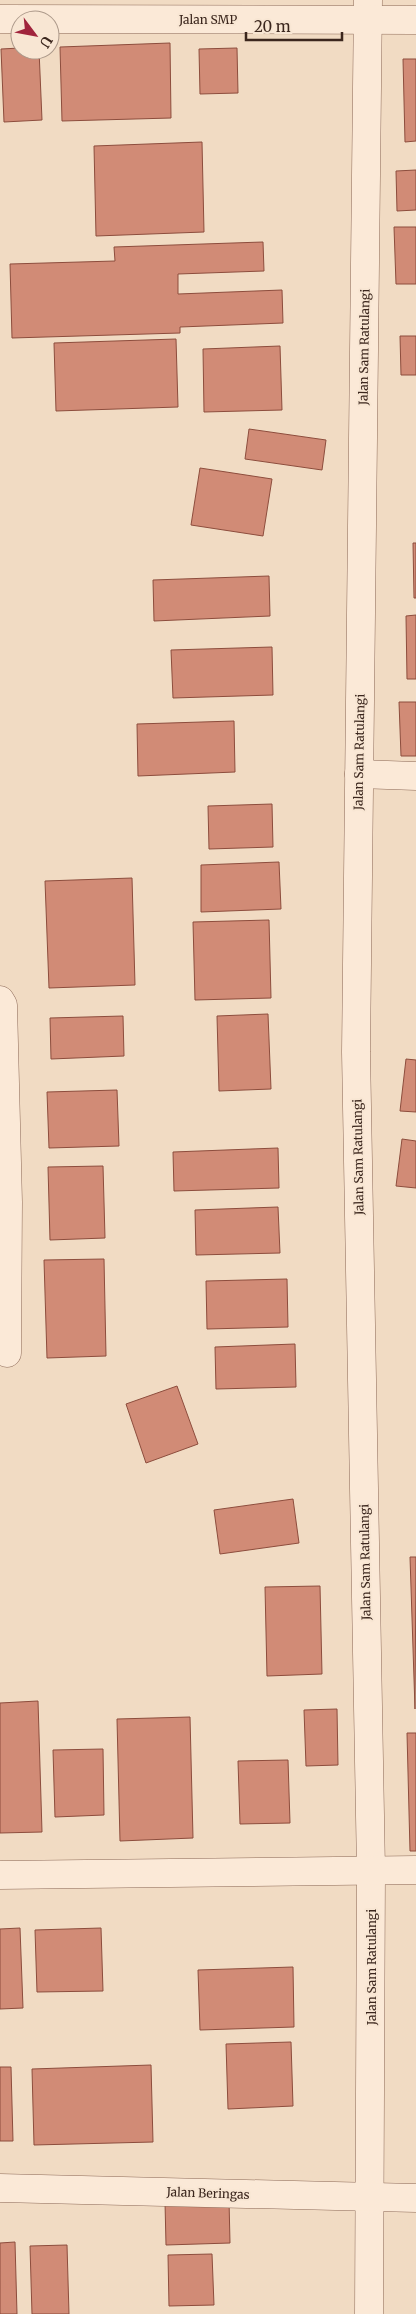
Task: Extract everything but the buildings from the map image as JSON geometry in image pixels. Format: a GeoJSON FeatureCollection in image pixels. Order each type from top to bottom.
{"type":"FeatureCollection","features":[{"type":"Feature","properties":{"kind":"street","name":"Jalan SMP"},"geometry":{"type":"LineString","coordinates":[[7,12],[368,10],[416,20]]}},
{"type":"Feature","properties":{"kind":"street","name":"Jalan Sam Ratulangi"},"geometry":{"type":"LineString","coordinates":[[368,10],[356,1052],[371,1870],[371,2198],[368,2314]]}},
{"type":"Feature","properties":{"kind":"street"},"geometry":{"type":"LineString","coordinates":[[359,774],[416,776]]}},
{"type":"Feature","properties":{"kind":"street"},"geometry":{"type":"LineString","coordinates":[[0,1000],[3,1014],[8,1202],[7,1353]]}},
{"type":"Feature","properties":{"kind":"street"},"geometry":{"type":"LineString","coordinates":[[0,1876],[416,1870]]}},
{"type":"Feature","properties":{"kind":"street","name":"Jalan Beringas"},"geometry":{"type":"LineString","coordinates":[[0,2188],[416,2198]]}}]}
